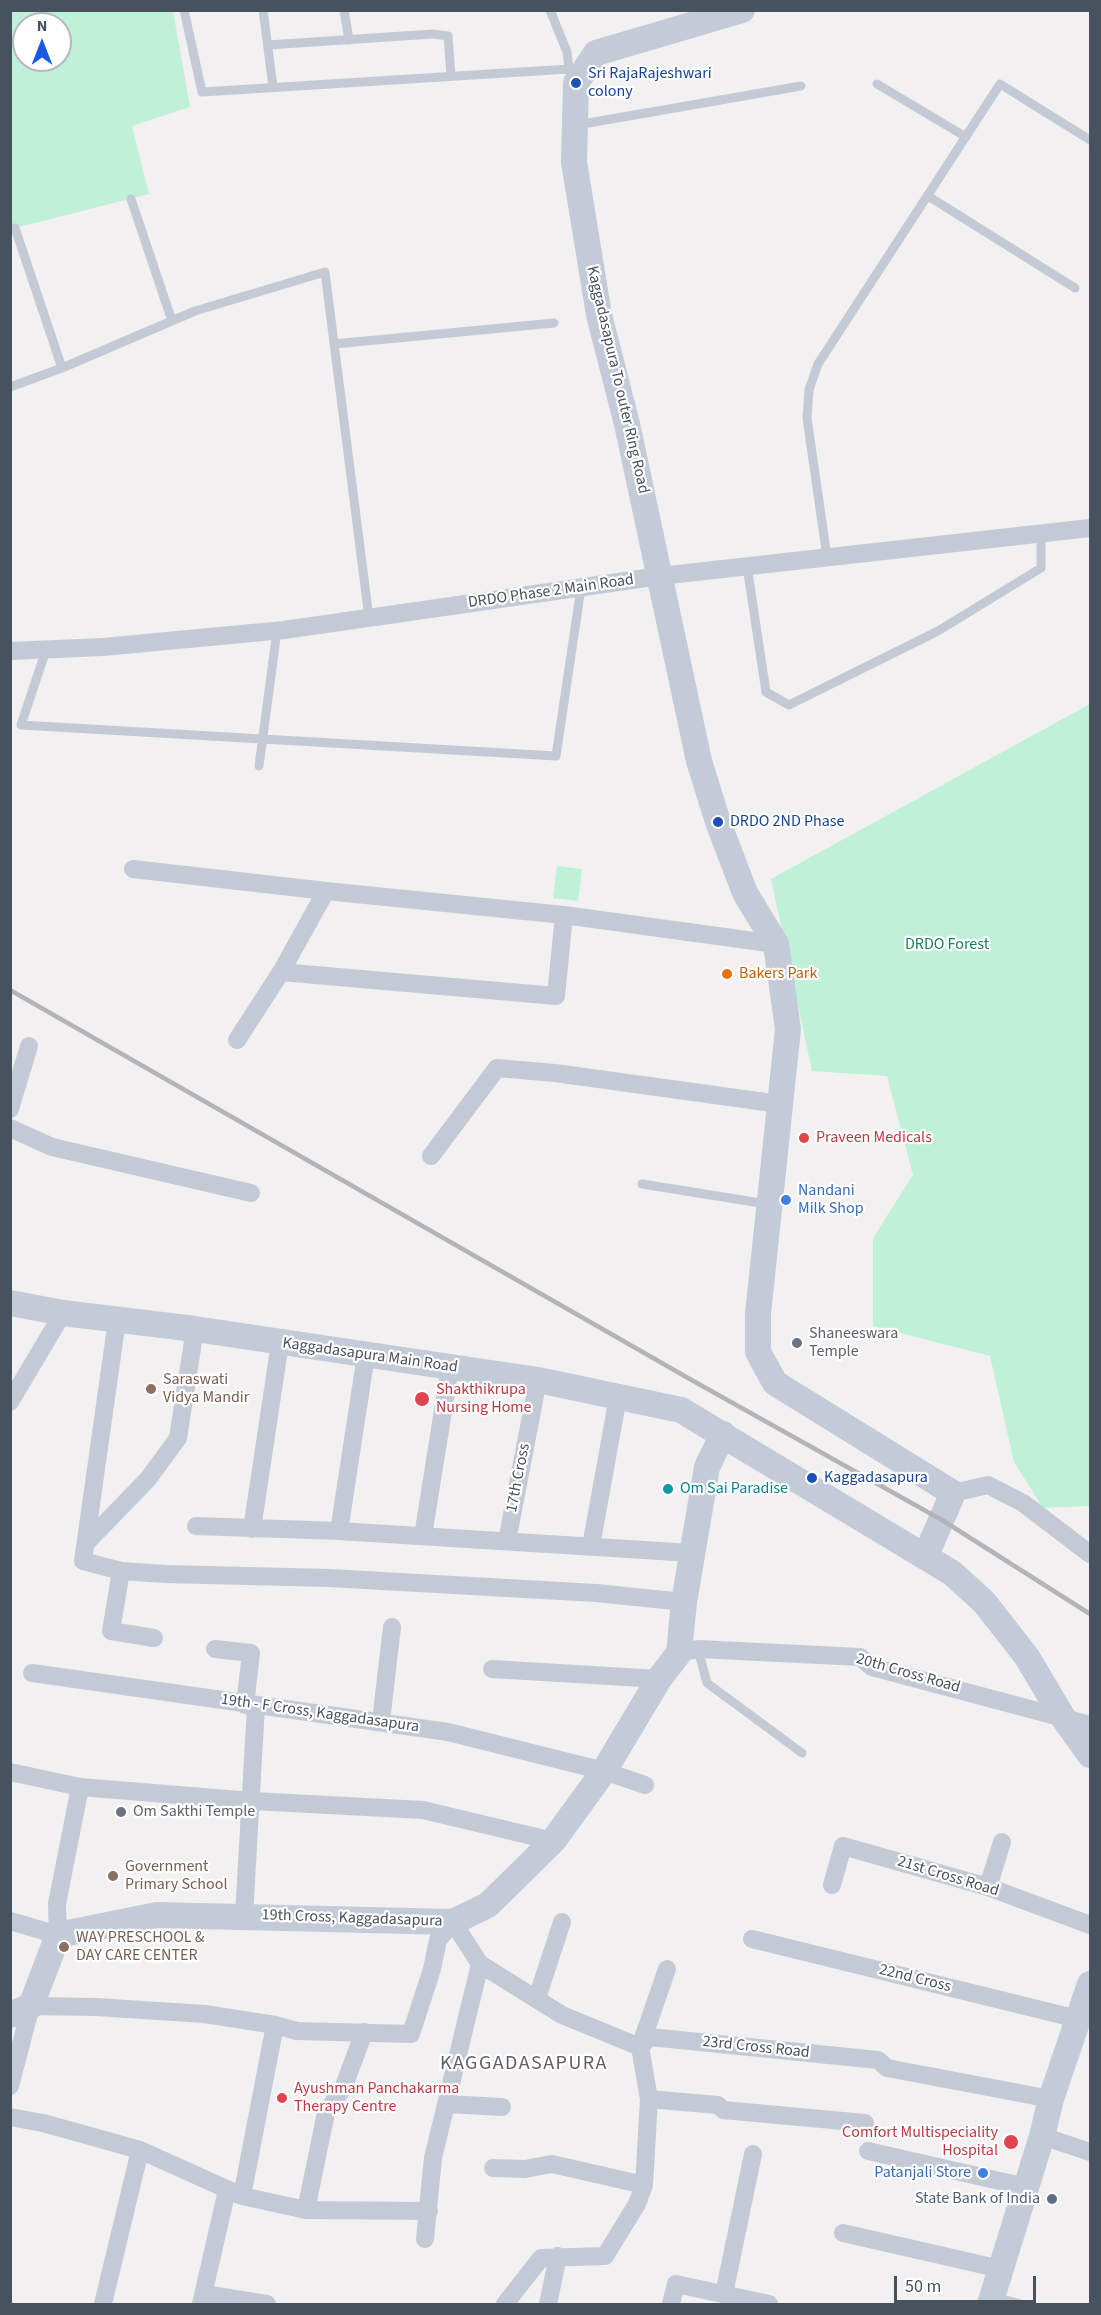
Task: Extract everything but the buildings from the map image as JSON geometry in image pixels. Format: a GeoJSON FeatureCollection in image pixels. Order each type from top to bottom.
{"type":"FeatureCollection","features":[{"type":"Feature","properties":{"kind":"street","name":"Kaggadasapura To outer Ring Road"},"geometry":{"type":"LineString","coordinates":[[742,10],[596,53],[574,74],[576,83],[574,162],[598,315],[627,424],[699,761],[718,822],[745,893],[776,944]]}},
{"type":"Feature","properties":{"kind":"street","name":"DRDO Phase 2 Main Road"},"geometry":{"type":"LineString","coordinates":[[10,651],[103,647],[277,631],[660,576],[1090,528]]}},
{"type":"Feature","properties":{"kind":"street"},"geometry":{"type":"LineString","coordinates":[[134,869],[564,915],[776,944],[788,1029],[758,1314],[758,1352],[775,1383],[953,1493],[988,1485],[1023,1503],[1090,1554]]}},
{"type":"Feature","properties":{"kind":"street"},"geometry":{"type":"LineString","coordinates":[[237,1040],[281,972],[326,891]]}},
{"type":"Feature","properties":{"kind":"street"},"geometry":{"type":"LineString","coordinates":[[281,972],[556,996],[564,915]]}},
{"type":"Feature","properties":{"kind":"street"},"geometry":{"type":"LineString","coordinates":[[10,1108],[29,1046]]}},
{"type":"Feature","properties":{"kind":"street"},"geometry":{"type":"LineString","coordinates":[[431,1156],[497,1068],[567,1075],[780,1104]]}},
{"type":"Feature","properties":{"kind":"street"},"geometry":{"type":"LineString","coordinates":[[10,1128],[52,1147],[251,1193]]}},
{"type":"Feature","properties":{"kind":"street","name":"Kaggadasapura Main Road"},"geometry":{"type":"LineString","coordinates":[[10,1303],[63,1313],[195,1329],[538,1380],[681,1410],[809,1489],[926,1555],[952,1573],[984,1602],[1027,1657],[1062,1716]]}},
{"type":"Feature","properties":{"kind":"street"},"geometry":{"type":"LineString","coordinates":[[10,1402],[63,1313]]}},
{"type":"Feature","properties":{"kind":"street"},"geometry":{"type":"LineString","coordinates":[[117,1320],[87,1542],[82,1561],[121,1571],[329,1578],[585,1592],[684,1602]]}},
{"type":"Feature","properties":{"kind":"street"},"geometry":{"type":"LineString","coordinates":[[87,1542],[148,1479],[178,1438],[195,1329]]}},
{"type":"Feature","properties":{"kind":"street"},"geometry":{"type":"LineString","coordinates":[[252,1529],[280,1343]]}},
{"type":"Feature","properties":{"kind":"street"},"geometry":{"type":"LineString","coordinates":[[339,1530],[366,1355]]}},
{"type":"Feature","properties":{"kind":"street"},"geometry":{"type":"LineString","coordinates":[[423,1536],[450,1367]]}},
{"type":"Feature","properties":{"kind":"street","name":"17th Cross"},"geometry":{"type":"LineString","coordinates":[[507,1541],[538,1380]]}},
{"type":"Feature","properties":{"kind":"street"},"geometry":{"type":"LineString","coordinates":[[591,1546],[618,1397]]}},
{"type":"Feature","properties":{"kind":"street"},"geometry":{"type":"LineString","coordinates":[[688,1651],[684,1602],[707,1467],[723,1434]]}},
{"type":"Feature","properties":{"kind":"street"},"geometry":{"type":"LineString","coordinates":[[926,1555],[953,1493]]}},
{"type":"Feature","properties":{"kind":"street"},"geometry":{"type":"LineString","coordinates":[[196,1526],[339,1530],[692,1553]]}},
{"type":"Feature","properties":{"kind":"street"},"geometry":{"type":"LineString","coordinates":[[121,1571],[111,1630],[154,1638]]}},
{"type":"Feature","properties":{"kind":"street"},"geometry":{"type":"LineString","coordinates":[[381,1721],[392,1627]]}},
{"type":"Feature","properties":{"kind":"street"},"geometry":{"type":"LineString","coordinates":[[215,1649],[251,1653],[252,1801],[244,1916]]}},
{"type":"Feature","properties":{"kind":"street","name":"20th Cross Road"},"geometry":{"type":"LineString","coordinates":[[688,1651],[860,1657],[872,1667],[1090,1725]]}},
{"type":"Feature","properties":{"kind":"street","name":"19th Cross, Kaggadasapura"},"geometry":{"type":"LineString","coordinates":[[58,1935],[157,1915],[453,1922],[488,1905],[553,1841],[604,1772],[659,1679],[688,1651]]}},
{"type":"Feature","properties":{"kind":"street"},"geometry":{"type":"LineString","coordinates":[[492,1669],[659,1679]]}},
{"type":"Feature","properties":{"kind":"street","name":"19th - F Cross, Kaggadasapura"},"geometry":{"type":"LineString","coordinates":[[32,1673],[250,1706],[381,1721],[448,1732],[604,1772],[645,1785]]}},
{"type":"Feature","properties":{"kind":"street"},"geometry":{"type":"LineString","coordinates":[[1062,1716],[1090,1755]]}},
{"type":"Feature","properties":{"kind":"street"},"geometry":{"type":"LineString","coordinates":[[10,1772],[80,1787],[252,1801],[423,1810],[553,1841]]}},
{"type":"Feature","properties":{"kind":"street"},"geometry":{"type":"LineString","coordinates":[[10,2086],[21,2011],[58,1935],[57,1904],[80,1787]]}},
{"type":"Feature","properties":{"kind":"street"},"geometry":{"type":"LineString","coordinates":[[987,1887],[1002,1842]]}},
{"type":"Feature","properties":{"kind":"street","name":"21st Cross Road"},"geometry":{"type":"LineString","coordinates":[[832,1885],[843,1846],[987,1887],[1090,1925]]}},
{"type":"Feature","properties":{"kind":"street"},"geometry":{"type":"LineString","coordinates":[[10,1921],[58,1935]]}},
{"type":"Feature","properties":{"kind":"street"},"geometry":{"type":"LineString","coordinates":[[21,2011],[96,2007],[205,2014],[275,2025],[297,2031],[411,2034],[432,1969],[438,1940],[453,1922],[480,1964],[562,2015],[640,2047]]}},
{"type":"Feature","properties":{"kind":"street"},"geometry":{"type":"LineString","coordinates":[[537,1998],[562,1922]]}},
{"type":"Feature","properties":{"kind":"street","name":"22nd Cross"},"geometry":{"type":"LineString","coordinates":[[752,1939],[1078,2019]]}},
{"type":"Feature","properties":{"kind":"street"},"geometry":{"type":"LineString","coordinates":[[425,2239],[433,2158],[480,1964]]}},
{"type":"Feature","properties":{"kind":"street"},"geometry":{"type":"LineString","coordinates":[[505,2304],[541,2258],[605,2256],[638,2204],[644,2185],[650,2099],[640,2047],[667,1969]]}},
{"type":"Feature","properties":{"kind":"street"},"geometry":{"type":"LineString","coordinates":[[992,2301],[1051,2099],[1090,1984]]}},
{"type":"Feature","properties":{"kind":"street"},"geometry":{"type":"LineString","coordinates":[[267,2304],[203,2299],[235,2193],[275,2025]]}},
{"type":"Feature","properties":{"kind":"street"},"geometry":{"type":"LineString","coordinates":[[306,2211],[326,2113],[344,2086],[364,2032]]}},
{"type":"Feature","properties":{"kind":"street","name":"23rd Cross Road"},"geometry":{"type":"LineString","coordinates":[[640,2047],[650,2037],[878,2060],[887,2068],[1051,2099]]}},
{"type":"Feature","properties":{"kind":"street"},"geometry":{"type":"LineString","coordinates":[[650,2099],[718,2104],[723,2110],[865,2123]]}},
{"type":"Feature","properties":{"kind":"street"},"geometry":{"type":"LineString","coordinates":[[447,2104],[502,2107]]}},
{"type":"Feature","properties":{"kind":"street"},"geometry":{"type":"LineString","coordinates":[[10,2117],[43,2123],[140,2150],[235,2193],[306,2211],[429,2211]]}},
{"type":"Feature","properties":{"kind":"street"},"geometry":{"type":"LineString","coordinates":[[1042,2136],[1090,2152]]}},
{"type":"Feature","properties":{"kind":"street"},"geometry":{"type":"LineString","coordinates":[[103,2304],[140,2150]]}},
{"type":"Feature","properties":{"kind":"street"},"geometry":{"type":"LineString","coordinates":[[868,2151],[1026,2187]]}},
{"type":"Feature","properties":{"kind":"street"},"geometry":{"type":"LineString","coordinates":[[724,2294],[753,2154]]}},
{"type":"Feature","properties":{"kind":"street"},"geometry":{"type":"LineString","coordinates":[[493,2168],[525,2169],[552,2164],[644,2185]]}},
{"type":"Feature","properties":{"kind":"street"},"geometry":{"type":"LineString","coordinates":[[843,2234],[1001,2269]]}},
{"type":"Feature","properties":{"kind":"street"},"geometry":{"type":"LineString","coordinates":[[548,2304],[558,2256]]}},
{"type":"Feature","properties":{"kind":"street"},"geometry":{"type":"LineString","coordinates":[[671,2304],[676,2284],[766,2304]]}},
{"type":"Feature","properties":{"kind":"lane"},"geometry":{"type":"LineString","coordinates":[[184,10],[202,92],[452,76],[574,74],[550,10]]}},
{"type":"Feature","properties":{"kind":"lane"},"geometry":{"type":"LineString","coordinates":[[263,10],[273,87]]}},
{"type":"Feature","properties":{"kind":"lane"},"geometry":{"type":"LineString","coordinates":[[344,10],[349,40]]}},
{"type":"Feature","properties":{"kind":"lane"},"geometry":{"type":"LineString","coordinates":[[268,45],[433,34],[448,36],[452,76]]}},
{"type":"Feature","properties":{"kind":"lane"},"geometry":{"type":"LineString","coordinates":[[877,84],[966,137]]}},
{"type":"Feature","properties":{"kind":"lane"},"geometry":{"type":"LineString","coordinates":[[826,557],[807,418],[809,390],[818,364],[1000,84],[1090,140]]}},
{"type":"Feature","properties":{"kind":"lane"},"geometry":{"type":"LineString","coordinates":[[575,126],[801,86]]}},
{"type":"Feature","properties":{"kind":"lane"},"geometry":{"type":"LineString","coordinates":[[928,196],[1075,288]]}},
{"type":"Feature","properties":{"kind":"lane"},"geometry":{"type":"LineString","coordinates":[[131,199],[172,321]]}},
{"type":"Feature","properties":{"kind":"lane"},"geometry":{"type":"LineString","coordinates":[[15,228],[62,368]]}},
{"type":"Feature","properties":{"kind":"lane"},"geometry":{"type":"LineString","coordinates":[[10,387],[62,368],[195,310],[325,272],[369,618]]}},
{"type":"Feature","properties":{"kind":"lane"},"geometry":{"type":"LineString","coordinates":[[334,344],[554,323]]}},
{"type":"Feature","properties":{"kind":"lane"},"geometry":{"type":"LineString","coordinates":[[747,566],[766,692],[789,705],[938,631],[1041,568],[1041,533]]}},
{"type":"Feature","properties":{"kind":"lane"},"geometry":{"type":"LineString","coordinates":[[46,650],[21,725],[556,756],[581,588]]}},
{"type":"Feature","properties":{"kind":"lane"},"geometry":{"type":"LineString","coordinates":[[259,766],[277,631]]}},
{"type":"Feature","properties":{"kind":"lane"},"geometry":{"type":"LineString","coordinates":[[642,1184],[770,1204]]}},
{"type":"Feature","properties":{"kind":"lane"},"geometry":{"type":"LineString","coordinates":[[688,1651],[707,1683],[801,1753]]}},
{"type":"Feature","properties":{"kind":"lane"},"geometry":{"type":"LineString","coordinates":[[992,2301],[1021,2304]]}},
{"type":"Feature","properties":{"kind":"green space"},"geometry":{"type":"Polygon","coordinates":[[[10,11],[173,11],[190,107],[132,126],[149,194],[11,229],[10,11]]]}},
{"type":"Feature","properties":{"kind":"green space","name":"DRDO Forest"},"geometry":{"type":"Polygon","coordinates":[[[1090,704],[1090,1506],[1043,1508],[1014,1462],[990,1356],[873,1326],[873,1238],[913,1175],[887,1076],[812,1071],[771,879],[1090,704]]]}},
{"type":"Feature","properties":{"kind":"green space"},"geometry":{"type":"Polygon","coordinates":[[[557,866],[582,869],[578,901],[553,898],[557,866]]]}},
{"type":"Feature","properties":{"kind":"railway"},"geometry":{"type":"LineString","coordinates":[[10,990],[688,1378],[942,1520],[1090,1614]]}},
{"type":"Feature","properties":{"kind":"place","name":"Sri RajaRajeshwari colony"},"geometry":{"type":"Point","coordinates":[576,83]}},
{"type":"Feature","properties":{"kind":"place","name":"DRDO 2ND Phase"},"geometry":{"type":"Point","coordinates":[718,822]}},
{"type":"Feature","properties":{"kind":"place","name":"Bakers Park"},"geometry":{"type":"Point","coordinates":[727,974]}},
{"type":"Feature","properties":{"kind":"place","name":"Praveen Medicals"},"geometry":{"type":"Point","coordinates":[804,1138]}},
{"type":"Feature","properties":{"kind":"place","name":"Nandani Milk Shop"},"geometry":{"type":"Point","coordinates":[786,1200]}},
{"type":"Feature","properties":{"kind":"place","name":"Shaneeswara Temple"},"geometry":{"type":"Point","coordinates":[797,1343]}},
{"type":"Feature","properties":{"kind":"place","name":"Saraswati Vidya Mandir"},"geometry":{"type":"Point","coordinates":[151,1389]}},
{"type":"Feature","properties":{"kind":"place","name":"Shakthikrupa Nursing Home"},"geometry":{"type":"Point","coordinates":[422,1399]}},
{"type":"Feature","properties":{"kind":"place","name":"Kaggadasapura"},"geometry":{"type":"Point","coordinates":[812,1478]}},
{"type":"Feature","properties":{"kind":"place","name":"Om Sai Paradise"},"geometry":{"type":"Point","coordinates":[668,1489]}},
{"type":"Feature","properties":{"kind":"place","name":"Om Sakthi Temple"},"geometry":{"type":"Point","coordinates":[121,1812]}},
{"type":"Feature","properties":{"kind":"place","name":"Government Primary School"},"geometry":{"type":"Point","coordinates":[113,1876]}},
{"type":"Feature","properties":{"kind":"place","name":"WAY PRESCHOOL & DAY CARE CENTER"},"geometry":{"type":"Point","coordinates":[64,1947]}},
{"type":"Feature","properties":{"kind":"place","name":"Ayushman Panchakarma Therapy Centre"},"geometry":{"type":"Point","coordinates":[282,2098]}},
{"type":"Feature","properties":{"kind":"place","name":"Comfort Multispeciality Hospital"},"geometry":{"type":"Point","coordinates":[1011,2142]}},
{"type":"Feature","properties":{"kind":"place","name":"Patanjali Store"},"geometry":{"type":"Point","coordinates":[983,2173]}},
{"type":"Feature","properties":{"kind":"place","name":"State Bank of India"},"geometry":{"type":"Point","coordinates":[1052,2199]}},
{"type":"Feature","properties":{"kind":"district","name":"KAGGADASAPURA"},"geometry":{"type":"Point","coordinates":[524,2065]}}]}
